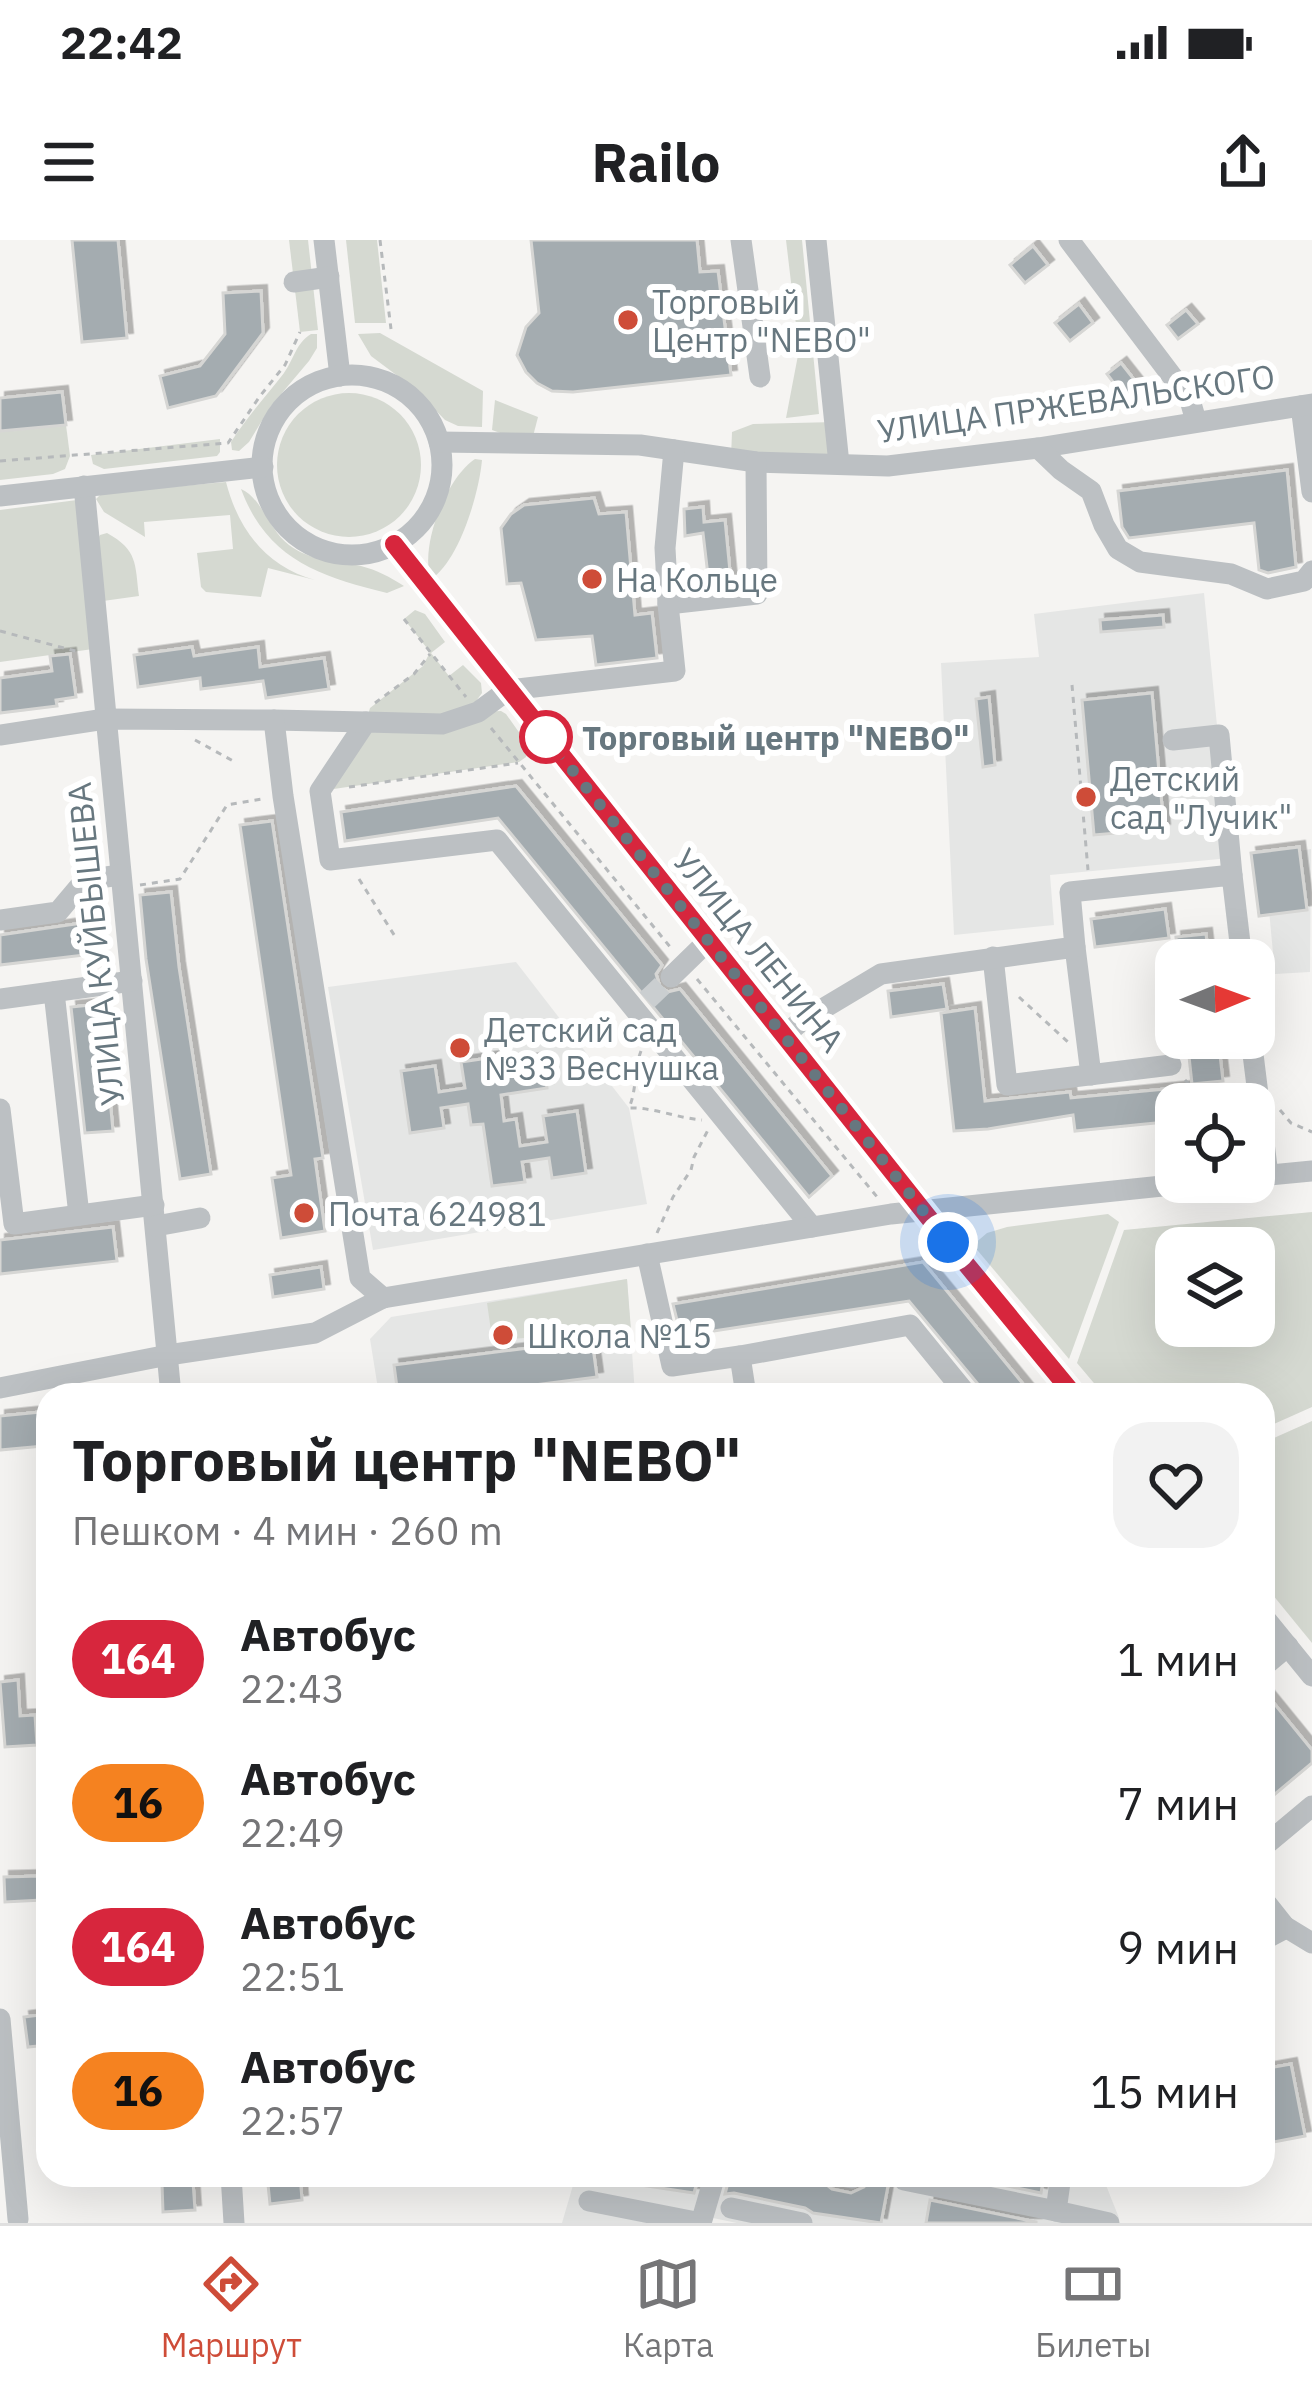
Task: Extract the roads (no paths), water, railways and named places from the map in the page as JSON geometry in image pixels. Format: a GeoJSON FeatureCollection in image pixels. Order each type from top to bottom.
{"type":"FeatureCollection","features":[{"type":"Feature","properties":{"kind":"street"},"geometry":{"type":"LineString","coordinates":[[324,240],[340,376]]}},
{"type":"Feature","properties":{"kind":"street"},"geometry":{"type":"LineString","coordinates":[[741,240],[760,377]]}},
{"type":"Feature","properties":{"kind":"street"},"geometry":{"type":"LineString","coordinates":[[816,240],[839,464]]}},
{"type":"Feature","properties":{"kind":"street"},"geometry":{"type":"LineString","coordinates":[[1070,240],[1190,400],[1196,422]]}},
{"type":"Feature","properties":{"kind":"street"},"geometry":{"type":"LineString","coordinates":[[294,282],[328,277]]}},
{"type":"Feature","properties":{"kind":"street"},"geometry":{"type":"LineString","coordinates":[[340,376],[365,376],[406,393],[427,414],[439,442],[442,472],[434,501],[418,526],[394,544],[365,554],[322,550],[297,536],[277,514],[266,488],[265,445],[285,405],[308,387],[340,376]]}},
{"type":"Feature","properties":{"kind":"street"},"geometry":{"type":"LineString","coordinates":[[1306,405],[1312,492]]}},
{"type":"Feature","properties":{"kind":"street","name":"УЛИЦА ПРЖЕВАЛЬСКОГО"},"geometry":{"type":"LineString","coordinates":[[439,442],[640,445],[756,462],[888,466],[1038,448],[1306,405]]}},
{"type":"Feature","properties":{"kind":"street"},"geometry":{"type":"LineString","coordinates":[[1038,448],[1091,491],[1118,549],[1140,562],[1231,574],[1267,589],[1304,581],[1312,572]]}},
{"type":"Feature","properties":{"kind":"street"},"geometry":{"type":"LineString","coordinates":[[0,735],[105,719],[442,724],[478,712],[508,690],[675,671],[665,548],[674,450]]}},
{"type":"Feature","properties":{"kind":"street"},"geometry":{"type":"LineString","coordinates":[[668,604],[757,594],[756,462]]}},
{"type":"Feature","properties":{"kind":"street"},"geometry":{"type":"LineString","coordinates":[[0,496],[263,466]]}},
{"type":"Feature","properties":{"kind":"street","name":"УЛИЦА КУЙБЫШЕВА"},"geometry":{"type":"LineString","coordinates":[[84,486],[170,1383]]}},
{"type":"Feature","properties":{"kind":"street","name":"УЛИЦА ЛЕНИНА"},"geometry":{"type":"LineString","coordinates":[[394,544],[1064,1383]]}},
{"type":"Feature","properties":{"kind":"street"},"geometry":{"type":"LineString","coordinates":[[274,720],[360,1278],[383,1298]]}},
{"type":"Feature","properties":{"kind":"street"},"geometry":{"type":"LineString","coordinates":[[366,722],[320,791],[330,860],[497,840],[642,1005],[657,1036],[812,1227]]}},
{"type":"Feature","properties":{"kind":"street"},"geometry":{"type":"LineString","coordinates":[[1173,740],[1219,735],[1240,939]]}},
{"type":"Feature","properties":{"kind":"street"},"geometry":{"type":"LineString","coordinates":[[0,920],[58,912],[85,880],[120,875]]}},
{"type":"Feature","properties":{"kind":"street"},"geometry":{"type":"LineString","coordinates":[[1090,1068],[1070,892],[1232,875]]}},
{"type":"Feature","properties":{"kind":"street"},"geometry":{"type":"LineString","coordinates":[[678,970],[709,940]]}},
{"type":"Feature","properties":{"kind":"street"},"geometry":{"type":"LineString","coordinates":[[784,1035],[881,974],[994,966],[1075,947]]}},
{"type":"Feature","properties":{"kind":"street"},"geometry":{"type":"LineString","coordinates":[[994,966],[1007,1085],[1090,1068],[1172,1065]]}},
{"type":"Feature","properties":{"kind":"street"},"geometry":{"type":"LineString","coordinates":[[0,999],[132,981]]}},
{"type":"Feature","properties":{"kind":"street"},"geometry":{"type":"LineString","coordinates":[[54,992],[79,1215]]}},
{"type":"Feature","properties":{"kind":"street"},"geometry":{"type":"LineString","coordinates":[[0,1109],[14,1224],[79,1215],[200,1218]]}},
{"type":"Feature","properties":{"kind":"street"},"geometry":{"type":"LineString","coordinates":[[1275,1175],[1312,1171]]}},
{"type":"Feature","properties":{"kind":"street"},"geometry":{"type":"LineString","coordinates":[[0,1388],[168,1355],[315,1333],[383,1298],[891,1214],[1155,1187]]}},
{"type":"Feature","properties":{"kind":"street"},"geometry":{"type":"LineString","coordinates":[[647,1254],[672,1366],[910,1324],[957,1383]]}},
{"type":"Feature","properties":{"kind":"street"},"geometry":{"type":"LineString","coordinates":[[740,1356],[744,1383]]}},
{"type":"Feature","properties":{"kind":"street"},"geometry":{"type":"LineString","coordinates":[[1275,1630],[1312,1676]]}},
{"type":"Feature","properties":{"kind":"street"},"geometry":{"type":"LineString","coordinates":[[1275,1656],[1288,1646]]}},
{"type":"Feature","properties":{"kind":"street"},"geometry":{"type":"LineString","coordinates":[[1275,1838],[1310,1810]]}},
{"type":"Feature","properties":{"kind":"street"},"geometry":{"type":"LineString","coordinates":[[1275,1914],[1285,1926],[1312,1942]]}},
{"type":"Feature","properties":{"kind":"street"},"geometry":{"type":"LineString","coordinates":[[1275,1934],[1285,1926]]}},
{"type":"Feature","properties":{"kind":"street"},"geometry":{"type":"LineString","coordinates":[[0,2019],[18,2218]]}},
{"type":"Feature","properties":{"kind":"street"},"geometry":{"type":"LineString","coordinates":[[232,2187],[234,2223]]}},
{"type":"Feature","properties":{"kind":"street"},"geometry":{"type":"LineString","coordinates":[[589,2201],[701,2223],[712,2187]]}},
{"type":"Feature","properties":{"kind":"street"},"geometry":{"type":"LineString","coordinates":[[939,2187],[1109,2223]]}},
{"type":"Feature","properties":{"kind":"street"},"geometry":{"type":"LineString","coordinates":[[1057,2211],[1060,2187]]}},
{"type":"Feature","properties":{"kind":"street"},"geometry":{"type":"LineString","coordinates":[[731,2208],[802,2223]]}},
{"type":"Feature","properties":{"kind":"tunnel"},"geometry":{"type":"LineString","coordinates":[[647,1000],[671,977]]}},
{"type":"Feature","properties":{"kind":"place","name":"Торговый Центр \"NEBO\""},"geometry":{"type":"Point","coordinates":[628,320]}},
{"type":"Feature","properties":{"kind":"place","name":"На Кольце"},"geometry":{"type":"Point","coordinates":[592,579]}},
{"type":"Feature","properties":{"kind":"place","name":"Торговый центр \"NEBO\""},"geometry":{"type":"Point","coordinates":[546,737]}},
{"type":"Feature","properties":{"kind":"place","name":"Детский сад \"Лучик\""},"geometry":{"type":"Point","coordinates":[1086,797]}},
{"type":"Feature","properties":{"kind":"place","name":"Детский сад №33 Веснушка"},"geometry":{"type":"Point","coordinates":[460,1048]}},
{"type":"Feature","properties":{"kind":"place","name":"Почта 624981"},"geometry":{"type":"Point","coordinates":[304,1213]}},
{"type":"Feature","properties":{"kind":"place","name":"Школа №15"},"geometry":{"type":"Point","coordinates":[503,1335]}}]}
